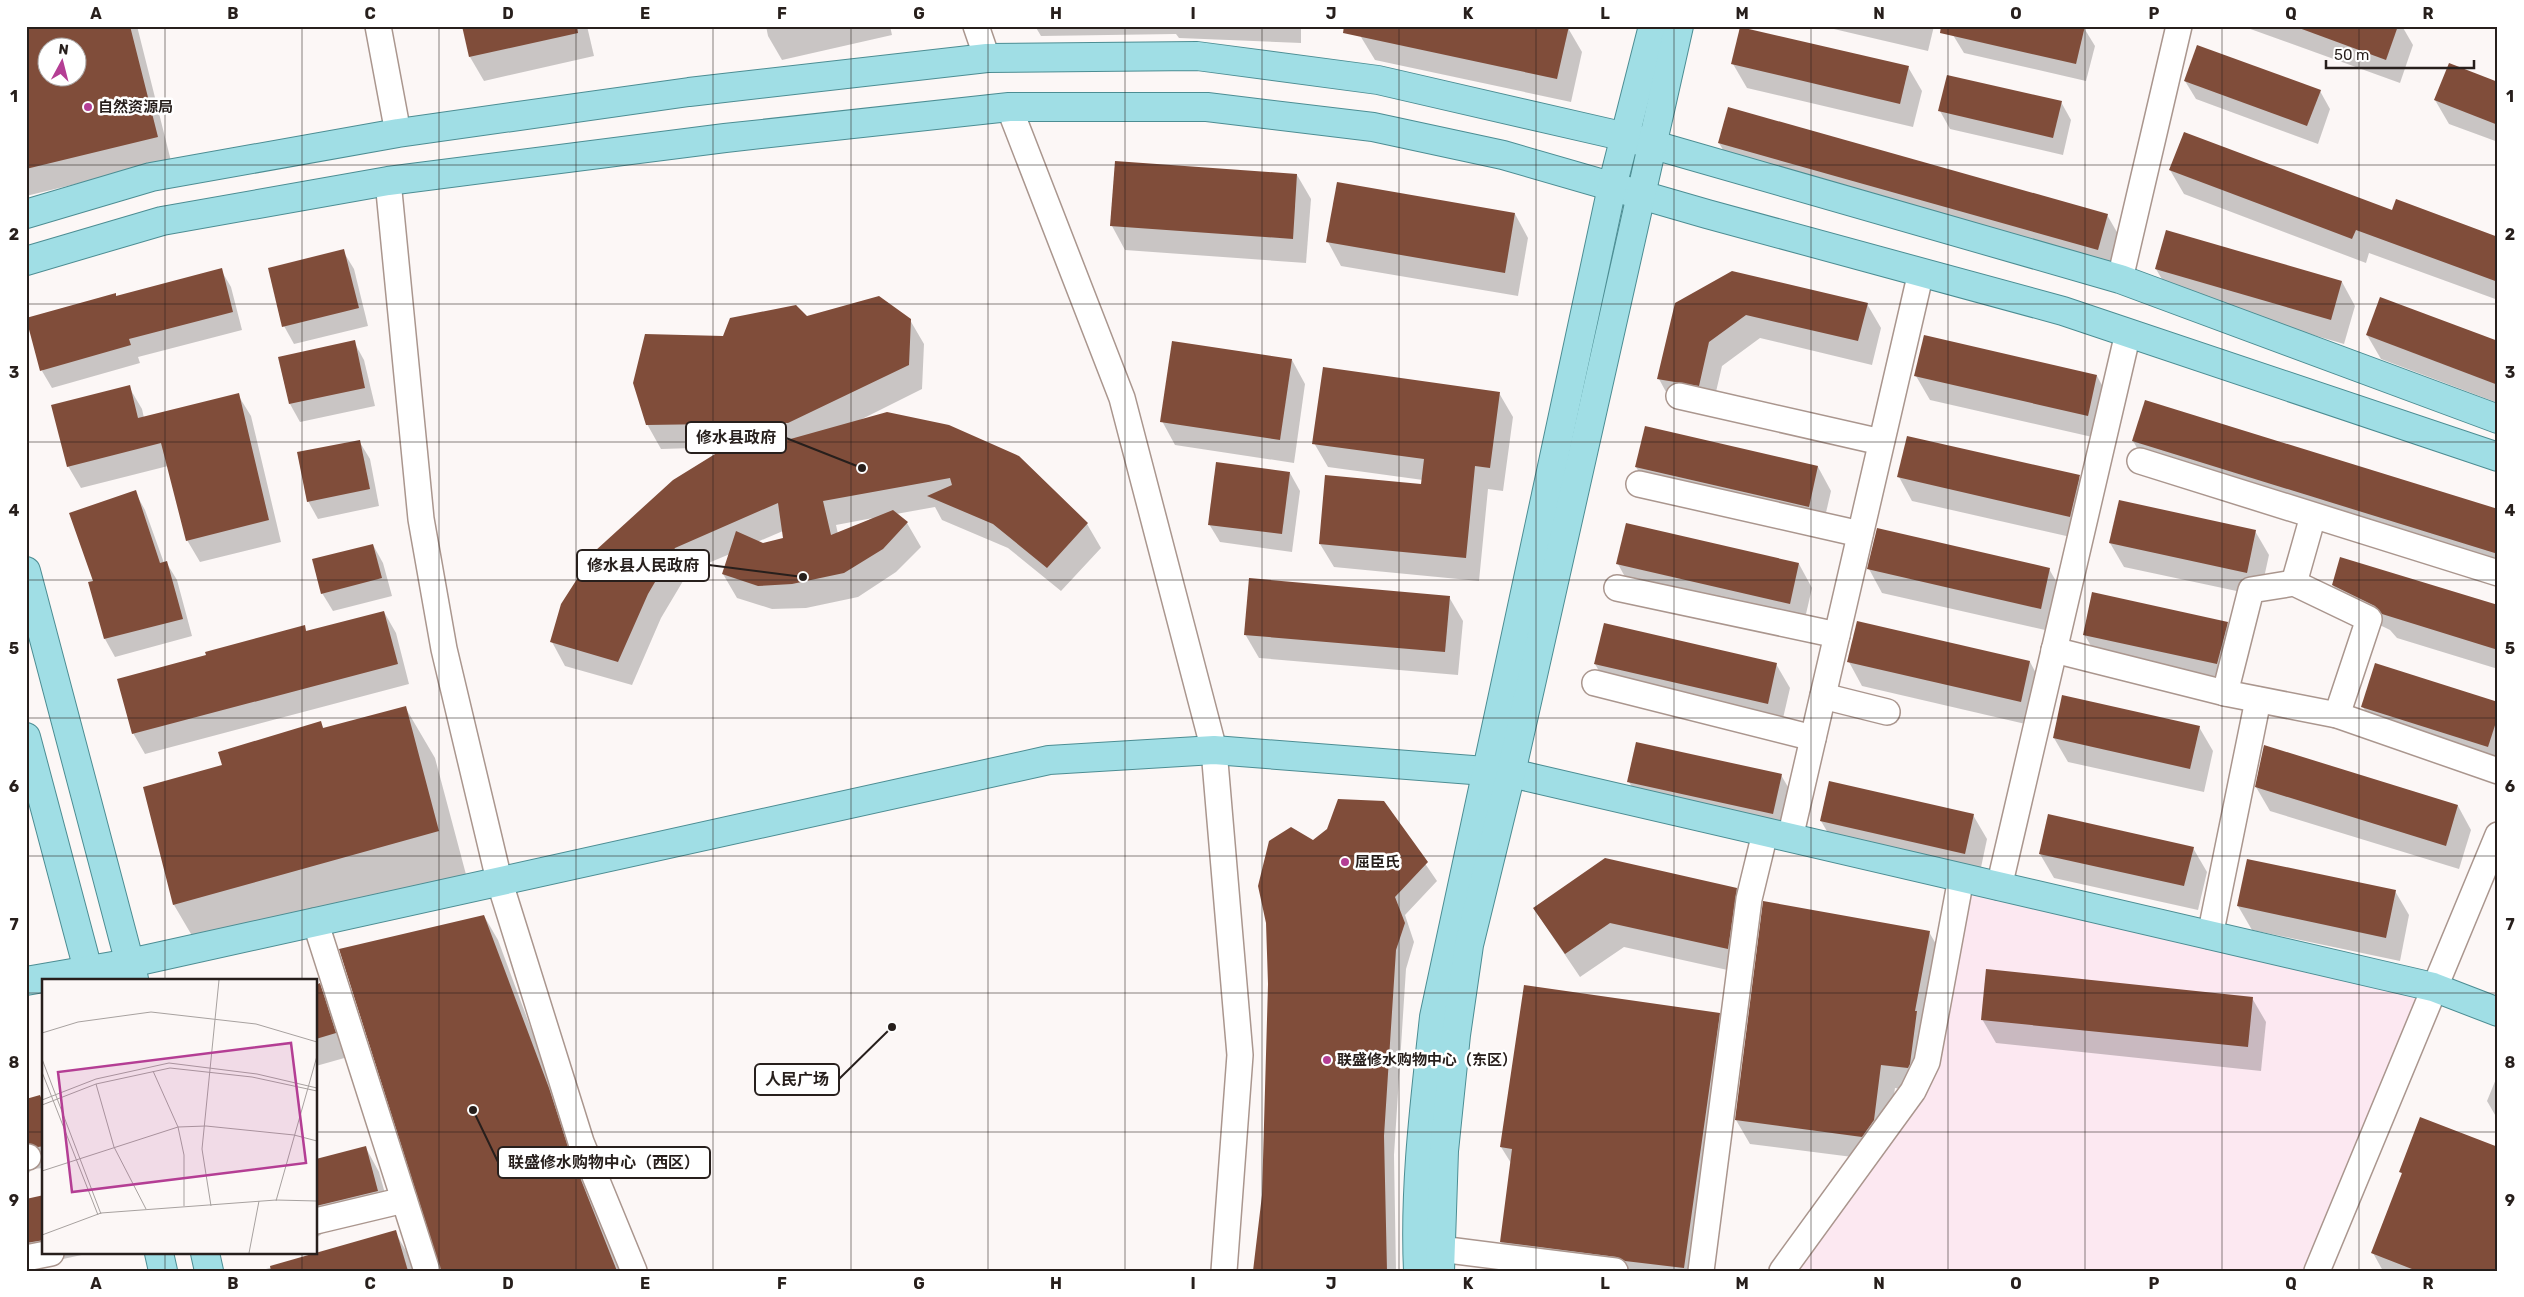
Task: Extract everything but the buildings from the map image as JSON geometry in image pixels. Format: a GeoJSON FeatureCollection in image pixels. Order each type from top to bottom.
{"type":"FeatureCollection","features":[{"type":"Feature","properties":{"kind":"main road"},"geometry":{"type":"LineString","coordinates":[[1498,772],[1639,195],[1638,140],[1653,26]]}},
{"type":"Feature","properties":{"kind":"main road"},"geometry":{"type":"LineString","coordinates":[[1418,1271],[1432,1253],[1456,1034],[1498,772],[1612,187],[1638,140],[1679,26]]}},
{"type":"Feature","properties":{"kind":"main road"},"geometry":{"type":"LineString","coordinates":[[26,214],[151,177],[398,132],[689,92],[987,58],[1197,56],[1378,80],[1638,140],[2120,279],[2498,419]]}},
{"type":"Feature","properties":{"kind":"main road"},"geometry":{"type":"LineString","coordinates":[[26,261],[162,221],[388,181],[726,138],[1009,107],[1208,107],[1373,127],[1503,155],[1639,195],[2063,311],[2498,457]]}},
{"type":"Feature","properties":{"kind":"main road"},"geometry":{"type":"LineString","coordinates":[[26,571],[132,972]]}},
{"type":"Feature","properties":{"kind":"main road"},"geometry":{"type":"LineString","coordinates":[[26,737],[89,975]]}},
{"type":"Feature","properties":{"kind":"main road"},"geometry":{"type":"LineString","coordinates":[[47,979],[132,972],[315,921],[1049,760],[1214,750],[1498,772],[2433,988],[2498,1012]]}},
{"type":"Feature","properties":{"kind":"main road"},"geometry":{"type":"LineString","coordinates":[[26,981],[42,979]]}},
{"type":"Feature","properties":{"kind":"main road"},"geometry":{"type":"LineString","coordinates":[[159,1254],[163,1271]]}},
{"type":"Feature","properties":{"kind":"main road"},"geometry":{"type":"LineString","coordinates":[[204,1254],[209,1271]]}},
{"type":"Feature","properties":{"kind":"street"},"geometry":{"type":"LineString","coordinates":[[378,26],[398,132]]}},
{"type":"Feature","properties":{"kind":"street"},"geometry":{"type":"LineString","coordinates":[[976,26],[987,58]]}},
{"type":"Feature","properties":{"kind":"street"},"geometry":{"type":"LineString","coordinates":[[2120,279],[2179,26]]}},
{"type":"Feature","properties":{"kind":"street"},"geometry":{"type":"LineString","coordinates":[[1009,107],[1122,398],[1214,750],[1240,1055],[1224,1271]]}},
{"type":"Feature","properties":{"kind":"street"},"geometry":{"type":"LineString","coordinates":[[388,181],[421,519],[444,649],[499,880],[582,1142],[634,1271]]}},
{"type":"Feature","properties":{"kind":"street"},"geometry":{"type":"LineString","coordinates":[[1701,1271],[1748,900],[1777,835],[1813,738],[1920,272]]}},
{"type":"Feature","properties":{"kind":"street"},"geometry":{"type":"LineString","coordinates":[[1999,887],[2128,333]]}},
{"type":"Feature","properties":{"kind":"street"},"geometry":{"type":"LineString","coordinates":[[1679,396],[1882,442]]}},
{"type":"Feature","properties":{"kind":"street"},"geometry":{"type":"LineString","coordinates":[[2140,461],[2498,573]]}},
{"type":"Feature","properties":{"kind":"street"},"geometry":{"type":"LineString","coordinates":[[1639,484],[1860,534]]}},
{"type":"Feature","properties":{"kind":"street"},"geometry":{"type":"LineString","coordinates":[[2294,583],[2313,516]]}},
{"type":"Feature","properties":{"kind":"street"},"geometry":{"type":"LineString","coordinates":[[2225,693],[2251,590],[2294,583],[2369,620],[2337,715]]}},
{"type":"Feature","properties":{"kind":"street"},"geometry":{"type":"LineString","coordinates":[[1617,588],[1837,635]]}},
{"type":"Feature","properties":{"kind":"street"},"geometry":{"type":"LineString","coordinates":[[2054,650],[2225,693],[2337,715],[2498,771]]}},
{"type":"Feature","properties":{"kind":"street"},"geometry":{"type":"LineString","coordinates":[[1595,682],[1813,738]]}},
{"type":"Feature","properties":{"kind":"street"},"geometry":{"type":"LineString","coordinates":[[1823,696],[1887,712]]}},
{"type":"Feature","properties":{"kind":"street"},"geometry":{"type":"LineString","coordinates":[[2210,936],[2258,700]]}},
{"type":"Feature","properties":{"kind":"street"},"geometry":{"type":"LineString","coordinates":[[2317,1271],[2498,835]]}},
{"type":"Feature","properties":{"kind":"street"},"geometry":{"type":"LineString","coordinates":[[1782,1271],[1913,1091],[1927,1062],[1961,878]]}},
{"type":"Feature","properties":{"kind":"street"},"geometry":{"type":"LineString","coordinates":[[315,921],[427,1271]]}},
{"type":"Feature","properties":{"kind":"street"},"geometry":{"type":"LineString","coordinates":[[318,1221],[404,1200]]}},
{"type":"Feature","properties":{"kind":"street"},"geometry":{"type":"LineString","coordinates":[[1432,1253],[1615,1271]]}},
{"type":"Feature","properties":{"kind":"street"},"geometry":{"type":"LineString","coordinates":[[26,1258],[46,1254]]}},
{"type":"Feature","properties":{"kind":"shaded area"},"geometry":{"type":"Polygon","coordinates":[[[1961,878],[2433,987],[2317,1271],[1782,1271],[1913,1091],[1961,878]]]}},
{"type":"Feature","properties":{"kind":"place","name":"自然资源局"},"geometry":{"type":"Point","coordinates":[88,107]}},
{"type":"Feature","properties":{"kind":"place","name":"修水县政府"},"geometry":{"type":"Point","coordinates":[862,468]}},
{"type":"Feature","properties":{"kind":"place","name":"修水县人民政府"},"geometry":{"type":"Point","coordinates":[803,577]}},
{"type":"Feature","properties":{"kind":"place","name":"屈臣氏"},"geometry":{"type":"Point","coordinates":[1345,862]}},
{"type":"Feature","properties":{"kind":"place","name":"人民广场"},"geometry":{"type":"Point","coordinates":[892,1027]}},
{"type":"Feature","properties":{"kind":"place","name":"联盛修水购物中心（东区）"},"geometry":{"type":"Point","coordinates":[1327,1060]}},
{"type":"Feature","properties":{"kind":"place","name":"联盛修水购物中心（西区）"},"geometry":{"type":"Point","coordinates":[473,1110]}}]}
